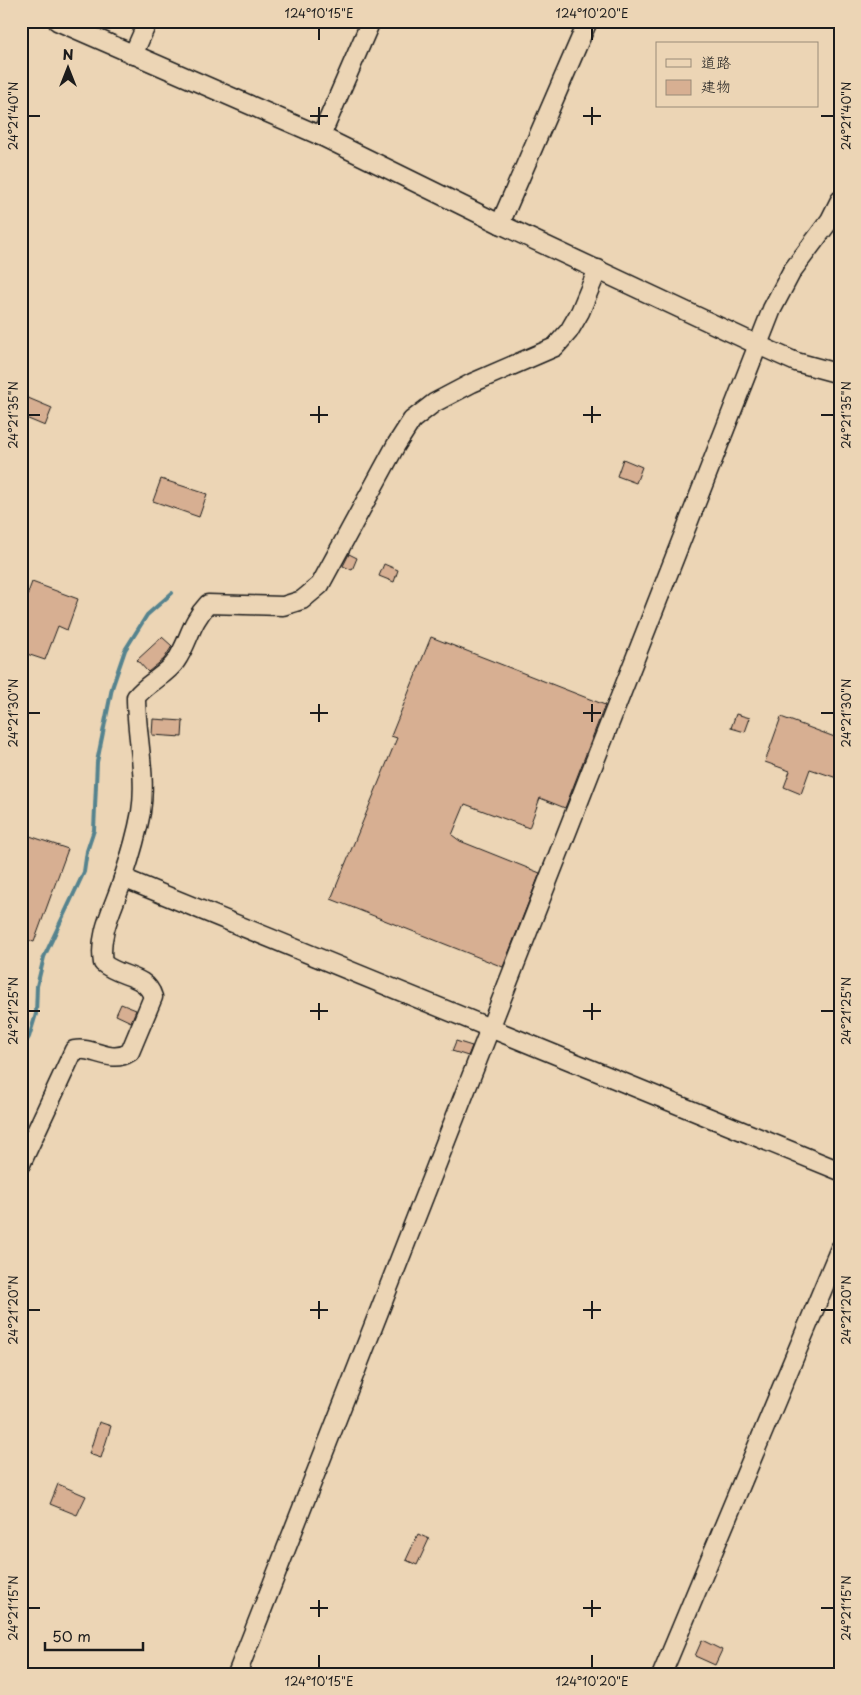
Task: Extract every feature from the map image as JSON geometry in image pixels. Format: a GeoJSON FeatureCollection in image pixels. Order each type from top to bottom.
{"type":"FeatureCollection","features":[{"type":"Feature","properties":{"kind":"street"},"geometry":{"type":"LineString","coordinates":[[57,21],[320,136],[500,224],[758,346],[796,362],[840,374]]}},
{"type":"Feature","properties":{"kind":"street"},"geometry":{"type":"LineString","coordinates":[[132,55],[148,21]]}},
{"type":"Feature","properties":{"kind":"street"},"geometry":{"type":"LineString","coordinates":[[320,136],[371,21]]}},
{"type":"Feature","properties":{"kind":"street"},"geometry":{"type":"LineString","coordinates":[[500,224],[588,21]]}},
{"type":"Feature","properties":{"kind":"street"},"geometry":{"type":"LineString","coordinates":[[237,1674],[772,309],[792,271],[830,220],[840,200]]}},
{"type":"Feature","properties":{"kind":"street"},"geometry":{"type":"LineString","coordinates":[[21,1164],[74,1050],[84,1048],[103,1056],[122,1057],[130,1052],[153,996],[150,988],[141,980],[113,972],[103,963],[100,948],[103,934],[123,878],[141,811],[142,773],[136,697],[145,686],[176,662],[197,615],[208,604],[282,606],[302,600],[320,585],[396,444],[412,420],[434,403],[472,383],[538,356],[555,346],[569,331],[580,312],[598,269]]}},
{"type":"Feature","properties":{"kind":"street"},"geometry":{"type":"LineString","coordinates":[[123,878],[840,1171]]}},
{"type":"Feature","properties":{"kind":"street"},"geometry":{"type":"LineString","coordinates":[[662,1674],[840,1248]]}},
{"type":"Feature","properties":{"kind":"building"},"geometry":{"type":"Polygon","coordinates":[[[21,395],[52,408],[45,426],[21,416],[21,395]]]}},
{"type":"Feature","properties":{"kind":"building"},"geometry":{"type":"Polygon","coordinates":[[[623,459],[642,467],[636,483],[617,476],[623,459]]]}},
{"type":"Feature","properties":{"kind":"building"},"geometry":{"type":"Polygon","coordinates":[[[161,479],[207,494],[199,517],[153,501],[161,479]]]}},
{"type":"Feature","properties":{"kind":"building"},"geometry":{"type":"Polygon","coordinates":[[[349,554],[357,558],[352,570],[343,566],[349,554]]]}},
{"type":"Feature","properties":{"kind":"building"},"geometry":{"type":"Polygon","coordinates":[[[384,564],[398,570],[394,582],[379,576],[384,564]]]}},
{"type":"Feature","properties":{"kind":"building"},"geometry":{"type":"Polygon","coordinates":[[[32,582],[78,599],[67,630],[58,626],[45,660],[21,652],[21,612],[32,582]]]}},
{"type":"Feature","properties":{"kind":"building"},"geometry":{"type":"Polygon","coordinates":[[[162,637],[172,646],[164,659],[148,672],[137,660],[162,637]]]}},
{"type":"Feature","properties":{"kind":"building"},"geometry":{"type":"Polygon","coordinates":[[[431,637],[605,705],[565,808],[540,798],[529,828],[465,804],[452,835],[460,841],[540,873],[503,967],[331,899],[397,738],[391,736],[431,637]]]}},
{"type":"Feature","properties":{"kind":"building"},"geometry":{"type":"Polygon","coordinates":[[[736,714],[750,718],[745,732],[731,728],[736,714]]]}},
{"type":"Feature","properties":{"kind":"building"},"geometry":{"type":"Polygon","coordinates":[[[781,717],[840,739],[840,779],[810,769],[801,794],[784,787],[790,771],[765,762],[781,717]]]}},
{"type":"Feature","properties":{"kind":"building"},"geometry":{"type":"Polygon","coordinates":[[[153,719],[183,721],[182,737],[152,735],[153,719]]]}},
{"type":"Feature","properties":{"kind":"building"},"geometry":{"type":"Polygon","coordinates":[[[21,833],[68,849],[34,942],[21,938],[21,833]]]}},
{"type":"Feature","properties":{"kind":"building"},"geometry":{"type":"Polygon","coordinates":[[[121,1004],[136,1010],[131,1022],[116,1015],[121,1004]]]}},
{"type":"Feature","properties":{"kind":"building"},"geometry":{"type":"Polygon","coordinates":[[[456,1041],[472,1046],[468,1056],[452,1051],[456,1041]]]}},
{"type":"Feature","properties":{"kind":"building"},"geometry":{"type":"Polygon","coordinates":[[[99,1422],[111,1426],[101,1458],[89,1454],[99,1422]]]}},
{"type":"Feature","properties":{"kind":"building"},"geometry":{"type":"Polygon","coordinates":[[[58,1484],[86,1496],[77,1515],[50,1504],[58,1484]]]}},
{"type":"Feature","properties":{"kind":"building"},"geometry":{"type":"Polygon","coordinates":[[[418,1534],[429,1539],[417,1565],[406,1560],[418,1534]]]}},
{"type":"Feature","properties":{"kind":"building"},"geometry":{"type":"Polygon","coordinates":[[[702,1640],[722,1650],[715,1665],[695,1656],[702,1640]]]}},
{"type":"Feature","properties":{"kind":"waterway"},"geometry":{"type":"LineString","coordinates":[[21,1050],[29,1037],[36,1014],[37,986],[44,957],[84,872],[87,851],[94,830],[97,762],[112,688],[125,650],[147,615],[172,593]]}}]}
